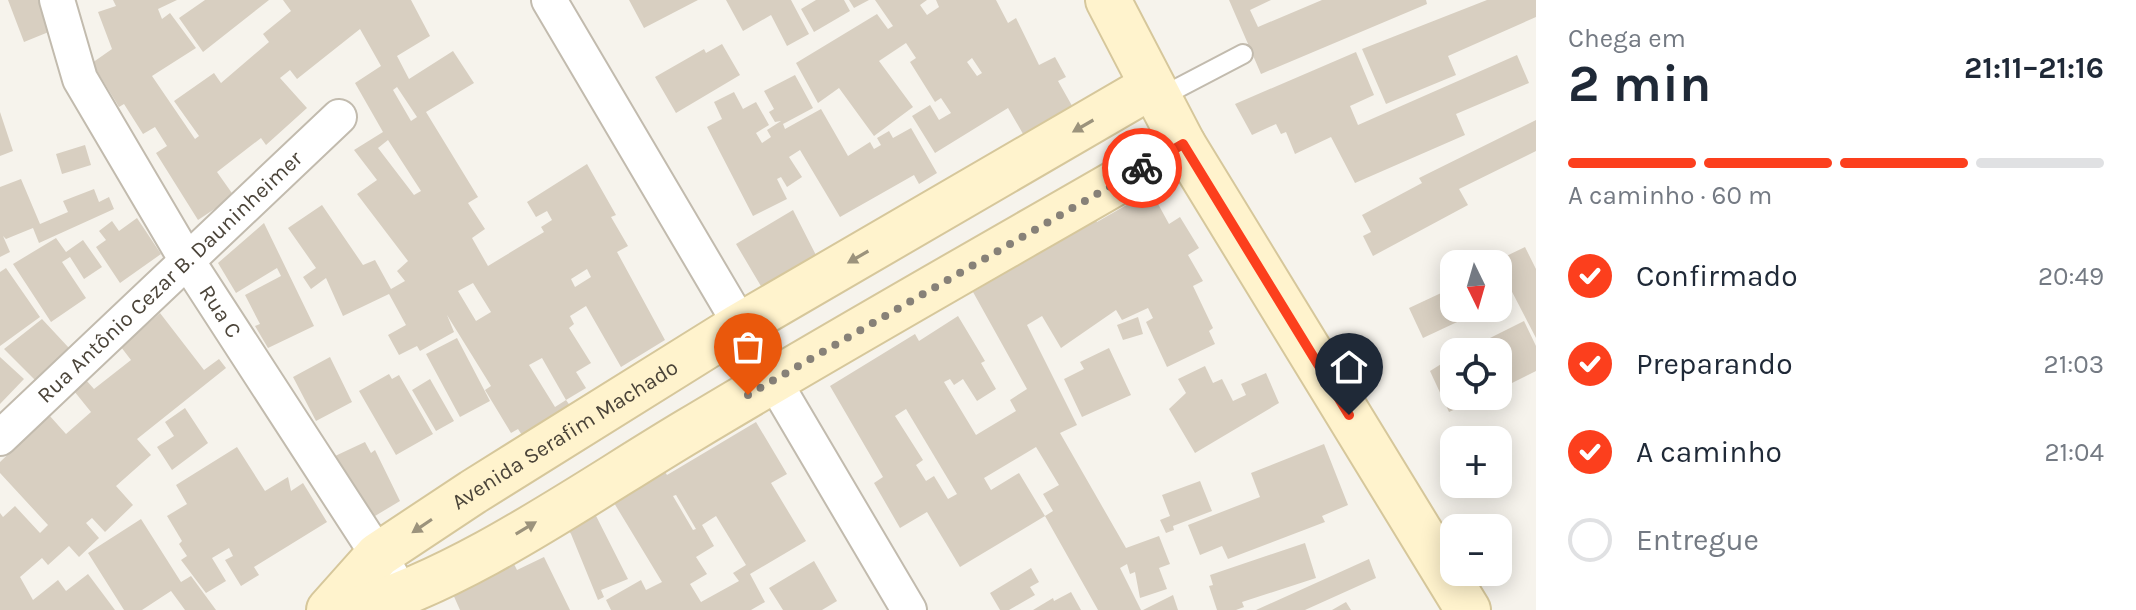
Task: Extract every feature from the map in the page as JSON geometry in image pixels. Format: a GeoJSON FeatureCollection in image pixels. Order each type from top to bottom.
{"type":"FeatureCollection","features":[{"type":"Feature","properties":{"kind":"street","name":"Rua C"},"geometry":{"type":"LineString","coordinates":[[57,0],[80,79],[186,259],[408,603]]}},
{"type":"Feature","properties":{"kind":"street"},"geometry":{"type":"LineString","coordinates":[[549,0],[909,610]]}},
{"type":"Feature","properties":{"kind":"street"},"geometry":{"type":"LineString","coordinates":[[1108,0],[1153,93],[1183,144],[1468,610]]}},
{"type":"Feature","properties":{"kind":"street","name":"Avenida Serafim Machado"},"geometry":{"type":"LineString","coordinates":[[329,610],[378,555],[473,492],[739,326],[1153,93]]}},
{"type":"Feature","properties":{"kind":"street","name":"Rua Antônio Cezar B. Dauninheimer"},"geometry":{"type":"LineString","coordinates":[[0,438],[339,117]]}},
{"type":"Feature","properties":{"kind":"street"},"geometry":{"type":"LineString","coordinates":[[355,610],[408,603],[498,545],[773,380],[1183,144]]}},
{"type":"Feature","properties":{"kind":"lane"},"geometry":{"type":"LineString","coordinates":[[1153,93],[1243,54]]}},
{"type":"Feature","properties":{"kind":"building"},"geometry":{"type":"Polygon","coordinates":[[[8,0],[52,0],[56,29],[24,42],[8,0]]]}},
{"type":"Feature","properties":{"kind":"building"},"geometry":{"type":"Polygon","coordinates":[[[113,0],[177,0],[158,9],[162,19],[170,13],[196,48],[152,76],[195,139],[199,136],[174,101],[214,73],[221,83],[269,42],[263,34],[291,11],[283,0],[411,0],[430,36],[397,56],[409,79],[453,51],[474,83],[426,112],[478,197],[468,203],[485,229],[472,238],[488,266],[544,232],[541,227],[552,220],[547,211],[536,217],[527,202],[587,164],[616,215],[611,217],[628,246],[617,252],[665,340],[621,367],[586,306],[570,316],[574,324],[569,328],[591,363],[576,372],[586,388],[566,400],[571,407],[526,441],[518,429],[511,433],[485,390],[491,386],[447,315],[454,332],[420,351],[417,346],[399,355],[388,335],[406,325],[389,294],[343,316],[326,278],[311,289],[303,277],[316,268],[288,228],[322,205],[363,265],[375,260],[391,289],[405,281],[397,271],[408,261],[357,194],[377,180],[354,150],[383,132],[355,83],[381,66],[360,29],[297,79],[290,70],[280,78],[307,108],[266,145],[261,138],[217,172],[234,196],[198,220],[156,153],[167,146],[155,127],[143,134],[124,104],[119,107],[92,63],[112,49],[98,12],[116,6],[113,0]],[[397,87],[393,90],[411,121],[417,117],[397,87]],[[388,140],[378,148],[414,195],[421,191],[388,140]],[[587,269],[571,279],[575,287],[591,277],[587,269]],[[473,283],[458,291],[476,321],[491,312],[473,283]],[[542,358],[529,365],[555,407],[566,400],[542,358]]]}},
{"type":"Feature","properties":{"kind":"building"},"geometry":{"type":"Polygon","coordinates":[[[205,0],[269,0],[203,52],[179,18],[205,0]]]}},
{"type":"Feature","properties":{"kind":"building"},"geometry":{"type":"Polygon","coordinates":[[[629,0],[698,0],[644,28],[629,0]]]}},
{"type":"Feature","properties":{"kind":"building"},"geometry":{"type":"Polygon","coordinates":[[[726,0],[791,0],[809,34],[787,46],[771,15],[743,31],[726,0]]]}},
{"type":"Feature","properties":{"kind":"building"},"geometry":{"type":"Polygon","coordinates":[[[816,0],[844,0],[850,11],[814,32],[801,9],[816,0]]]}},
{"type":"Feature","properties":{"kind":"building"},"geometry":{"type":"Polygon","coordinates":[[[849,0],[869,0],[854,8],[849,0]]]}},
{"type":"Feature","properties":{"kind":"building"},"geometry":{"type":"Polygon","coordinates":[[[875,0],[927,0],[920,5],[927,15],[939,7],[936,0],[996,0],[1008,23],[1016,18],[1039,65],[1055,57],[1066,77],[1058,81],[1075,111],[1026,139],[1008,108],[935,153],[912,116],[930,105],[939,120],[951,113],[941,98],[935,102],[910,62],[916,58],[906,43],[879,61],[913,107],[874,136],[839,88],[818,103],[796,63],[877,14],[888,29],[893,26],[875,0]],[[972,58],[967,62],[977,76],[982,73],[972,58]]]}},
{"type":"Feature","properties":{"kind":"building"},"geometry":{"type":"Polygon","coordinates":[[[1229,0],[1271,0],[1250,10],[1258,27],[1322,0],[1426,0],[1427,4],[1261,74],[1229,0]]]}},
{"type":"Feature","properties":{"kind":"building"},"geometry":{"type":"Polygon","coordinates":[[[1487,0],[1536,0],[1536,17],[1448,56],[1456,75],[1386,104],[1362,49],[1487,0]]]}},
{"type":"Feature","properties":{"kind":"building"},"geometry":{"type":"Polygon","coordinates":[[[722,44],[740,75],[676,113],[655,77],[704,49],[706,53],[722,44]]]}},
{"type":"Feature","properties":{"kind":"building"},"geometry":{"type":"Polygon","coordinates":[[[1356,52],[1374,95],[1350,106],[1358,125],[1517,55],[1529,83],[1456,114],[1465,135],[1355,183],[1331,137],[1295,154],[1286,132],[1281,134],[1276,124],[1252,135],[1235,104],[1356,52]]]}},
{"type":"Feature","properties":{"kind":"building"},"geometry":{"type":"Polygon","coordinates":[[[795,75],[813,108],[783,124],[785,129],[821,109],[848,156],[870,142],[874,149],[881,145],[877,138],[889,131],[893,138],[911,128],[937,173],[919,184],[914,175],[840,217],[800,150],[789,157],[802,177],[787,187],[781,177],[777,179],[787,199],[753,216],[707,127],[722,119],[714,102],[734,92],[743,109],[756,102],[769,125],[756,133],[762,143],[771,137],[767,130],[781,121],[775,122],[769,112],[774,109],[764,91],[795,75]]]}},
{"type":"Feature","properties":{"kind":"building"},"geometry":{"type":"Polygon","coordinates":[[[0,112],[13,151],[0,156],[0,112]]]}},
{"type":"Feature","properties":{"kind":"building"},"geometry":{"type":"Polygon","coordinates":[[[1536,120],[1536,151],[1459,189],[1468,205],[1373,256],[1363,236],[1371,232],[1362,215],[1422,183],[1419,178],[1536,120]]]}},
{"type":"Feature","properties":{"kind":"building"},"geometry":{"type":"Polygon","coordinates":[[[85,145],[91,165],[62,174],[56,154],[85,145]]]}},
{"type":"Feature","properties":{"kind":"building"},"geometry":{"type":"Polygon","coordinates":[[[21,179],[40,224],[68,212],[63,201],[94,189],[99,202],[109,197],[114,209],[39,243],[33,228],[6,239],[3,236],[10,252],[0,257],[0,187],[21,179]]]}},
{"type":"Feature","properties":{"kind":"building"},"geometry":{"type":"Polygon","coordinates":[[[1151,191],[1169,224],[1180,217],[1199,248],[1188,255],[1203,281],[1193,286],[1213,328],[1209,331],[1215,344],[1167,367],[1146,322],[1153,318],[1148,308],[1122,320],[1116,310],[1061,348],[1042,316],[1027,325],[1077,425],[1060,433],[1126,548],[1159,536],[1170,564],[1159,568],[1167,589],[1140,598],[1135,572],[1130,574],[1127,564],[1120,568],[1141,610],[1098,610],[1045,516],[960,567],[927,512],[900,528],[874,483],[883,477],[830,386],[915,334],[919,341],[958,316],[985,361],[981,363],[996,389],[977,401],[963,379],[954,385],[950,379],[944,382],[976,435],[1016,411],[1010,400],[1027,389],[973,292],[1095,218],[1097,222],[1151,191]],[[906,409],[895,416],[923,460],[916,465],[926,481],[934,476],[948,499],[957,494],[906,409]],[[1036,447],[984,478],[991,490],[1019,473],[1045,516],[1053,511],[1043,494],[1059,485],[1036,447]]]}},
{"type":"Feature","properties":{"kind":"building"},"geometry":{"type":"Polygon","coordinates":[[[793,210],[819,261],[765,293],[736,244],[793,210]]]}},
{"type":"Feature","properties":{"kind":"building"},"geometry":{"type":"Polygon","coordinates":[[[137,218],[161,254],[120,283],[96,247],[106,240],[99,231],[112,221],[119,231],[137,218]]]}},
{"type":"Feature","properties":{"kind":"building"},"geometry":{"type":"Polygon","coordinates":[[[264,223],[314,326],[268,348],[255,326],[260,324],[245,295],[281,276],[277,268],[236,293],[218,263],[264,223]]]}},
{"type":"Feature","properties":{"kind":"building"},"geometry":{"type":"Polygon","coordinates":[[[56,238],[66,252],[83,240],[102,267],[84,279],[70,257],[62,262],[86,298],[51,322],[13,264],[56,238]]]}},
{"type":"Feature","properties":{"kind":"building"},"geometry":{"type":"Polygon","coordinates":[[[1525,247],[1536,269],[1536,338],[1512,292],[1512,253],[1525,247]]]}},
{"type":"Feature","properties":{"kind":"building"},"geometry":{"type":"Polygon","coordinates":[[[6,268],[40,317],[0,346],[0,272],[6,268]]]}},
{"type":"Feature","properties":{"kind":"building"},"geometry":{"type":"Polygon","coordinates":[[[1440,294],[1440,322],[1457,322],[1423,338],[1409,308],[1440,294]]]}},
{"type":"Feature","properties":{"kind":"building"},"geometry":{"type":"Polygon","coordinates":[[[160,313],[204,370],[219,359],[226,368],[137,439],[151,455],[116,486],[133,505],[105,532],[92,518],[86,523],[99,538],[79,557],[69,546],[48,565],[42,558],[20,577],[33,600],[58,580],[66,591],[88,574],[115,610],[0,610],[0,513],[3,517],[15,506],[40,533],[48,525],[0,473],[0,462],[49,415],[66,434],[91,412],[74,391],[86,380],[94,389],[131,360],[121,347],[160,313]]]}},
{"type":"Feature","properties":{"kind":"building"},"geometry":{"type":"Polygon","coordinates":[[[1138,317],[1143,334],[1123,340],[1117,325],[1138,317]]]}},
{"type":"Feature","properties":{"kind":"building"},"geometry":{"type":"Polygon","coordinates":[[[42,319],[69,348],[36,381],[4,349],[42,319]]]}},
{"type":"Feature","properties":{"kind":"building"},"geometry":{"type":"Polygon","coordinates":[[[1524,321],[1536,346],[1536,371],[1512,383],[1512,338],[1490,338],[1524,321]]]}},
{"type":"Feature","properties":{"kind":"building"},"geometry":{"type":"Polygon","coordinates":[[[457,338],[490,401],[460,417],[426,354],[457,338]]]}},
{"type":"Feature","properties":{"kind":"building"},"geometry":{"type":"Polygon","coordinates":[[[1109,348],[1131,395],[1082,417],[1064,379],[1084,369],[1080,362],[1109,348]]]}},
{"type":"Feature","properties":{"kind":"building"},"geometry":{"type":"Polygon","coordinates":[[[0,357],[24,379],[0,404],[0,357]]]}},
{"type":"Feature","properties":{"kind":"building"},"geometry":{"type":"Polygon","coordinates":[[[330,357],[352,402],[316,421],[293,377],[330,357]]]}},
{"type":"Feature","properties":{"kind":"building"},"geometry":{"type":"Polygon","coordinates":[[[1440,365],[1440,393],[1430,371],[1440,365]]]}},
{"type":"Feature","properties":{"kind":"building"},"geometry":{"type":"Polygon","coordinates":[[[1205,366],[1213,383],[1222,379],[1233,401],[1246,395],[1241,384],[1266,373],[1279,403],[1195,453],[1169,409],[1186,393],[1178,379],[1205,366]]]}},
{"type":"Feature","properties":{"kind":"building"},"geometry":{"type":"Polygon","coordinates":[[[389,374],[392,379],[399,375],[433,434],[396,455],[359,391],[389,374]]]}},
{"type":"Feature","properties":{"kind":"building"},"geometry":{"type":"Polygon","coordinates":[[[430,379],[454,421],[436,431],[412,390],[430,379]]]}},
{"type":"Feature","properties":{"kind":"building"},"geometry":{"type":"Polygon","coordinates":[[[185,408],[208,443],[172,470],[157,447],[174,436],[165,422],[185,408]]]}},
{"type":"Feature","properties":{"kind":"building"},"geometry":{"type":"Polygon","coordinates":[[[756,422],[787,474],[771,483],[806,541],[750,574],[765,602],[751,610],[611,610],[606,600],[641,580],[646,590],[662,582],[608,493],[659,462],[667,475],[756,422]],[[676,495],[673,496],[693,530],[696,529],[676,495]],[[716,516],[702,525],[714,546],[696,557],[707,574],[690,584],[701,602],[739,581],[733,573],[746,565],[716,516]]]}},
{"type":"Feature","properties":{"kind":"building"},"geometry":{"type":"Polygon","coordinates":[[[365,442],[371,453],[375,450],[400,501],[370,519],[333,457],[365,442]]]}},
{"type":"Feature","properties":{"kind":"building"},"geometry":{"type":"Polygon","coordinates":[[[1324,444],[1348,505],[1322,516],[1325,522],[1228,559],[1222,546],[1200,555],[1188,525],[1260,497],[1251,473],[1324,444]]]}},
{"type":"Feature","properties":{"kind":"building"},"geometry":{"type":"Polygon","coordinates":[[[237,447],[265,491],[288,477],[291,491],[303,483],[327,522],[254,567],[259,575],[241,586],[225,560],[233,556],[229,548],[212,558],[226,581],[206,593],[181,560],[187,556],[167,516],[187,504],[176,485],[237,447]]]}},
{"type":"Feature","properties":{"kind":"building"},"geometry":{"type":"Polygon","coordinates":[[[1200,481],[1212,511],[1173,526],[1174,530],[1166,533],[1160,520],[1170,516],[1162,495],[1200,481]]]}},
{"type":"Feature","properties":{"kind":"building"},"geometry":{"type":"Polygon","coordinates":[[[590,504],[628,579],[601,590],[604,597],[598,600],[571,534],[562,521],[590,504]]]}},
{"type":"Feature","properties":{"kind":"building"},"geometry":{"type":"Polygon","coordinates":[[[141,519],[181,582],[191,576],[216,610],[185,610],[171,591],[142,610],[124,610],[88,553],[141,519]]]}},
{"type":"Feature","properties":{"kind":"building"},"geometry":{"type":"Polygon","coordinates":[[[1305,543],[1316,578],[1242,602],[1244,607],[1236,610],[1217,610],[1209,586],[1213,585],[1210,575],[1305,543]]]}},
{"type":"Feature","properties":{"kind":"building"},"geometry":{"type":"Polygon","coordinates":[[[544,557],[570,610],[460,610],[452,592],[513,562],[517,570],[544,557]]]}},
{"type":"Feature","properties":{"kind":"building"},"geometry":{"type":"Polygon","coordinates":[[[1369,559],[1376,578],[1305,610],[1256,610],[1369,559]]]}},
{"type":"Feature","properties":{"kind":"building"},"geometry":{"type":"Polygon","coordinates":[[[814,561],[837,601],[822,610],[783,610],[769,588],[814,561]]]}},
{"type":"Feature","properties":{"kind":"building"},"geometry":{"type":"Polygon","coordinates":[[[1031,568],[1039,582],[1030,587],[1035,595],[1009,610],[1000,610],[990,593],[1031,568]]]}},
{"type":"Feature","properties":{"kind":"building"},"geometry":{"type":"Polygon","coordinates":[[[1071,592],[1081,610],[1033,610],[1053,598],[1054,601],[1071,592]]]}},
{"type":"Feature","properties":{"kind":"building"},"geometry":{"type":"Polygon","coordinates":[[[1173,595],[1178,610],[1143,610],[1173,595]]]}},
{"type":"Feature","properties":{"kind":"building"},"geometry":{"type":"Polygon","coordinates":[[[1346,602],[1351,610],[1332,610],[1346,602]]]}},
{"type":"Feature","properties":{"kind":"way so far"},"geometry":{"type":"LineString","coordinates":[[748,395],[1142,168]]}},
{"type":"Feature","properties":{"kind":"route"},"geometry":{"type":"LineString","coordinates":[[1142,168],[1183,144],[1349,415]]}}]}
